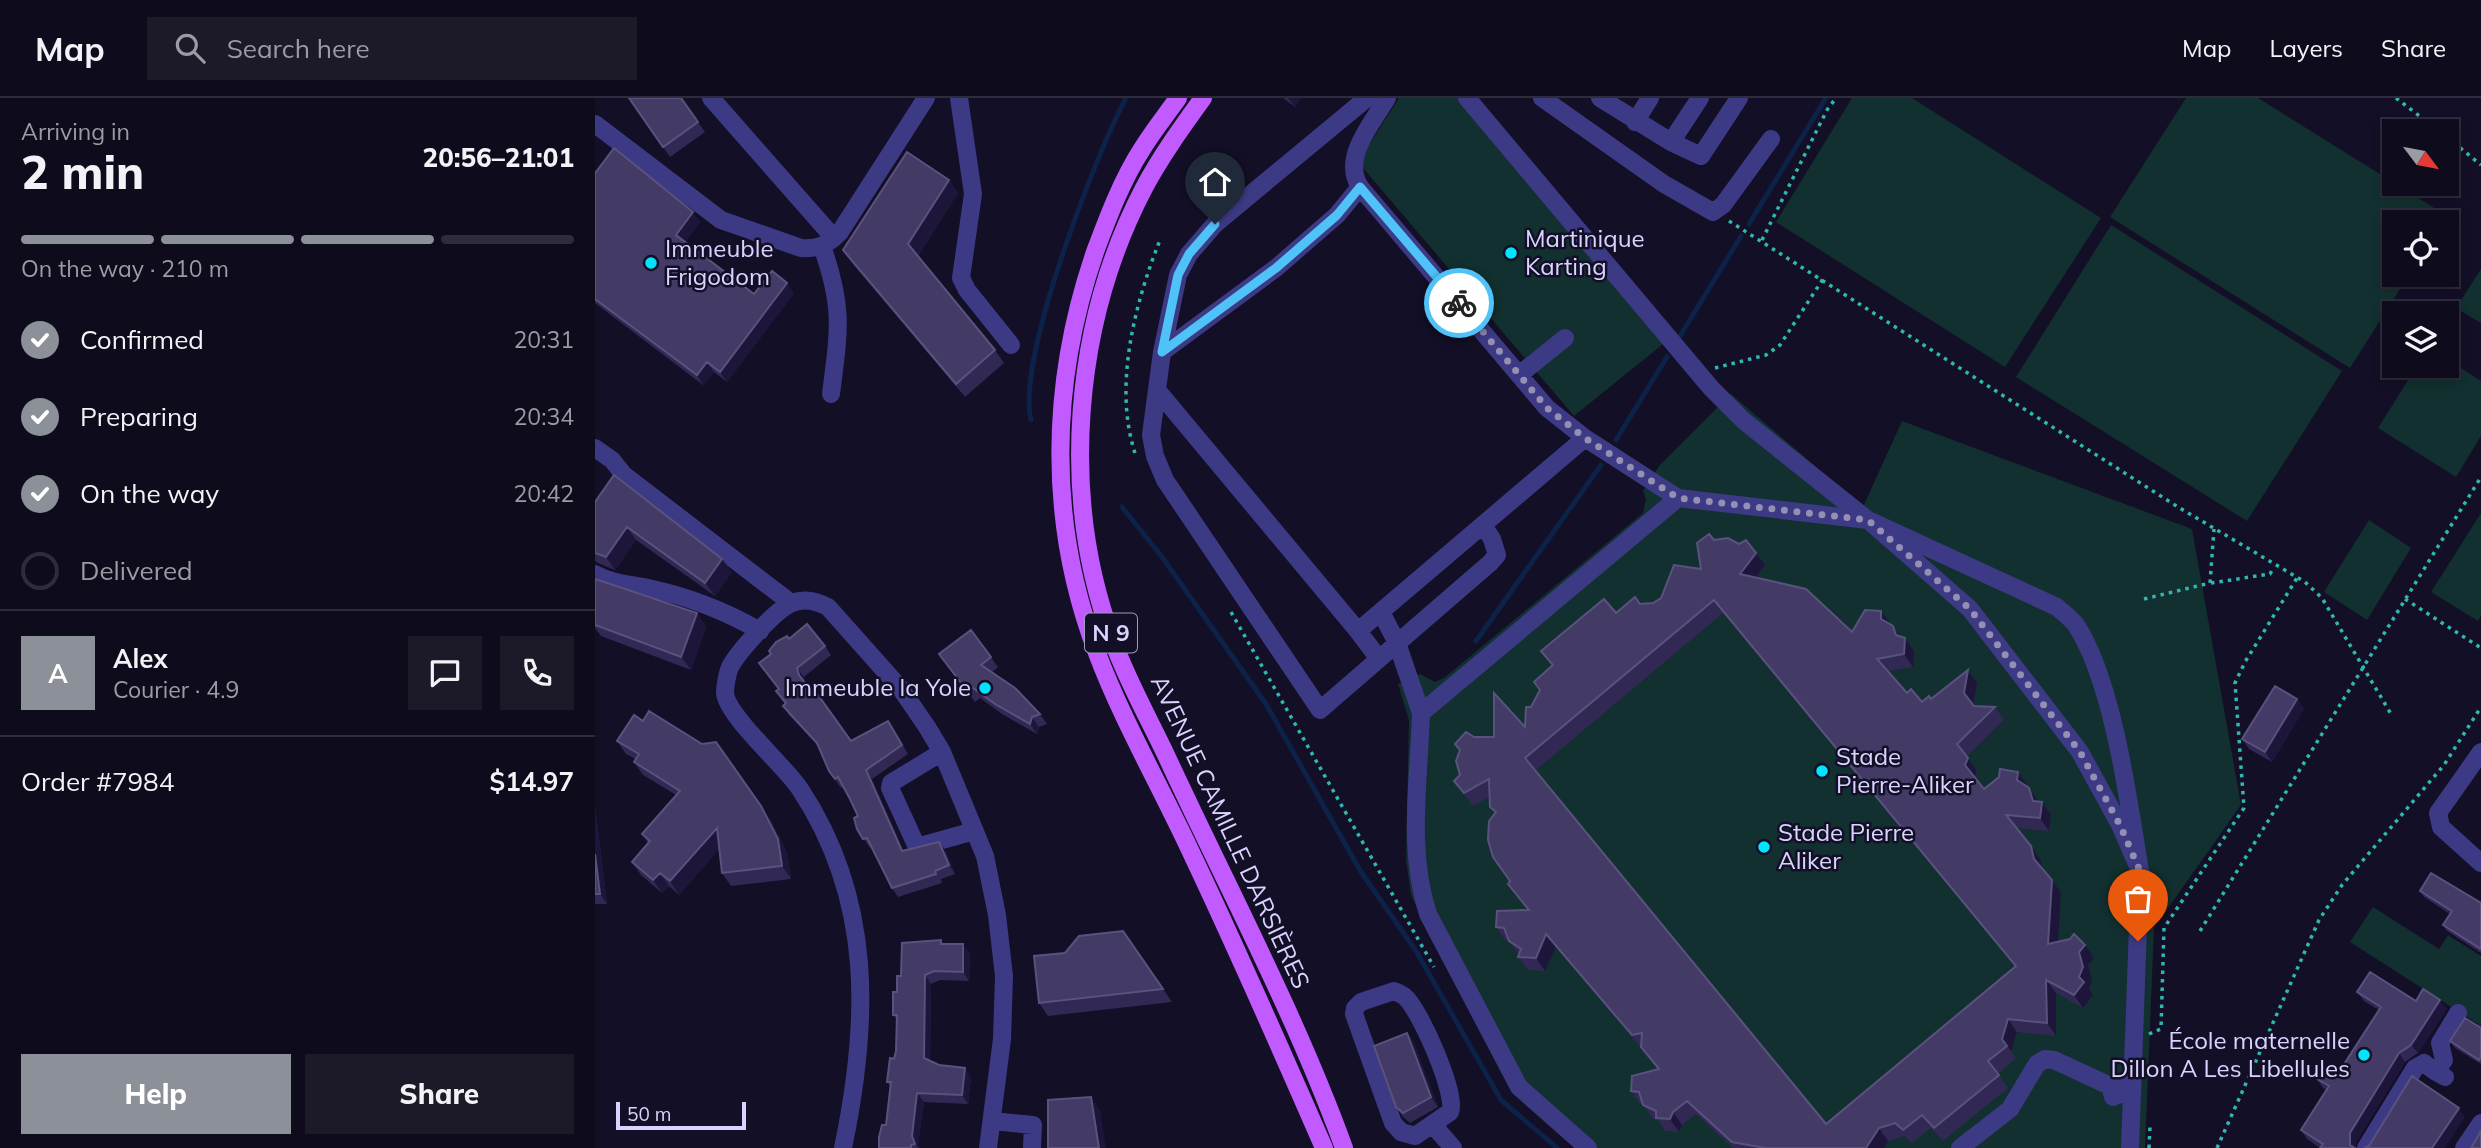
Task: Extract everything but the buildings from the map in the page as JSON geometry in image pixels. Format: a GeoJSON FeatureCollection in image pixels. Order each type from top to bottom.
{"type":"FeatureCollection","features":[{"type":"Feature","properties":{"kind":"main road","name":"AVENUE CAMILLE DARSIÈRES"},"geometry":{"type":"LineString","coordinates":[[1178,98],[1141,150],[1124,184],[1082,289],[1066,358],[1061,397],[1062,503],[1066,536],[1097,653],[1240,955],[1324,1148]]}},
{"type":"Feature","properties":{"kind":"main road","name":"AVENUE CAMILLE DARSIÈRES"},"geometry":{"type":"LineString","coordinates":[[1203,98],[1143,189],[1120,241],[1101,295],[1090,346],[1081,416],[1084,522],[1113,641],[1304,1047],[1344,1148]]}},
{"type":"Feature","properties":{"kind":"street"},"geometry":{"type":"LineString","coordinates":[[711,98],[828,242],[840,319],[831,394]]}},
{"type":"Feature","properties":{"kind":"street"},"geometry":{"type":"LineString","coordinates":[[595,124],[720,220],[801,248],[828,242],[926,98]]}},
{"type":"Feature","properties":{"kind":"street"},"geometry":{"type":"LineString","coordinates":[[958,98],[973,194],[961,278],[967,290],[1011,345]]}},
{"type":"Feature","properties":{"kind":"street"},"geometry":{"type":"LineString","coordinates":[[1367,98],[1215,224],[1189,254],[1178,275],[1162,352],[1151,435],[1155,456],[1165,480],[1320,710],[1497,555],[1492,539],[1483,525]]}},
{"type":"Feature","properties":{"kind":"street"},"geometry":{"type":"LineString","coordinates":[[1387,98],[1352,162],[1353,175],[1360,187],[1547,408],[1585,438],[1678,498],[1868,520],[2057,607],[2075,623],[2086,642],[2113,727],[2140,871],[2130,1148]]}},
{"type":"Feature","properties":{"kind":"street"},"geometry":{"type":"LineString","coordinates":[[1467,98],[1698,373],[1744,421],[1868,520],[1970,609],[2080,752],[2120,825],[2140,871]]}},
{"type":"Feature","properties":{"kind":"street"},"geometry":{"type":"LineString","coordinates":[[1542,98],[1664,184],[1713,212],[1723,205],[1772,139]]}},
{"type":"Feature","properties":{"kind":"street"},"geometry":{"type":"LineString","coordinates":[[1635,122],[1650,98]]}},
{"type":"Feature","properties":{"kind":"street"},"geometry":{"type":"LineString","coordinates":[[1671,142],[1699,98]]}},
{"type":"Feature","properties":{"kind":"street"},"geometry":{"type":"LineString","coordinates":[[1602,99],[1635,122],[1701,156],[1739,98]]}},
{"type":"Feature","properties":{"kind":"street"},"geometry":{"type":"LineString","coordinates":[[1162,352],[1276,268],[1337,215],[1360,187]]}},
{"type":"Feature","properties":{"kind":"street"},"geometry":{"type":"LineString","coordinates":[[1520,375],[1565,338]]}},
{"type":"Feature","properties":{"kind":"street"},"geometry":{"type":"LineString","coordinates":[[1157,390],[1379,659]]}},
{"type":"Feature","properties":{"kind":"street"},"geometry":{"type":"LineString","coordinates":[[1358,631],[1585,438]]}},
{"type":"Feature","properties":{"kind":"street"},"geometry":{"type":"LineString","coordinates":[[595,448],[612,460],[624,475],[791,603]]}},
{"type":"Feature","properties":{"kind":"street"},"geometry":{"type":"LineString","coordinates":[[1421,713],[1678,498]]}},
{"type":"Feature","properties":{"kind":"street"},"geometry":{"type":"LineString","coordinates":[[595,574],[625,586],[647,588],[736,617],[760,631]]}},
{"type":"Feature","properties":{"kind":"street"},"geometry":{"type":"LineString","coordinates":[[843,1148],[856,1086],[861,1031],[861,960],[849,902],[817,819],[800,789],[729,705],[725,693],[729,669],[760,631],[791,603],[816,601],[828,607],[901,688],[942,752],[985,856],[1004,976],[1002,1038],[988,1148]]}},
{"type":"Feature","properties":{"kind":"street"},"geometry":{"type":"LineString","coordinates":[[1381,612],[1397,643],[1421,713],[1416,845],[1418,883],[1428,914],[1518,1087],[1588,1148]]}},
{"type":"Feature","properties":{"kind":"street"},"geometry":{"type":"LineString","coordinates":[[942,752],[901,776],[891,783],[890,788],[917,847],[922,848],[974,831]]}},
{"type":"Feature","properties":{"kind":"street"},"geometry":{"type":"LineString","coordinates":[[2481,752],[2438,813],[2441,827],[2481,863]]}},
{"type":"Feature","properties":{"kind":"street"},"geometry":{"type":"LineString","coordinates":[[1394,991],[1409,1002],[1435,1051],[1452,1100],[1450,1112],[1434,1126],[1415,1136],[1401,1132],[1393,1123],[1354,1014],[1355,1008],[1361,1002],[1394,991]]}},
{"type":"Feature","properties":{"kind":"street"},"geometry":{"type":"LineString","coordinates":[[2365,1148],[2415,1068],[2424,1063],[2441,1074],[2444,1060],[2439,1043],[2458,1013]]}},
{"type":"Feature","properties":{"kind":"street"},"geometry":{"type":"LineString","coordinates":[[1960,1148],[2010,1109],[2037,1064],[2045,1059],[2054,1060],[2116,1091],[2130,1113]]}},
{"type":"Feature","properties":{"kind":"street"},"geometry":{"type":"LineString","coordinates":[[992,1121],[1033,1125],[1032,1148]]}},
{"type":"Feature","properties":{"kind":"street"},"geometry":{"type":"LineString","coordinates":[[2465,1148],[2481,1123]]}},
{"type":"Feature","properties":{"kind":"street"},"geometry":{"type":"LineString","coordinates":[[1434,1126],[1453,1148]]}},
{"type":"Feature","properties":{"kind":"path"},"geometry":{"type":"LineString","coordinates":[[1762,240],[1827,110],[1836,98]]}},
{"type":"Feature","properties":{"kind":"path"},"geometry":{"type":"LineString","coordinates":[[2396,98],[2423,119]]}},
{"type":"Feature","properties":{"kind":"path"},"geometry":{"type":"LineString","coordinates":[[2459,147],[2481,165]]}},
{"type":"Feature","properties":{"kind":"path"},"geometry":{"type":"LineString","coordinates":[[1713,212],[1762,240],[2274,567],[2297,578],[2322,598],[2391,714]]}},
{"type":"Feature","properties":{"kind":"path"},"geometry":{"type":"LineString","coordinates":[[1698,373],[1766,355],[1780,345],[1823,279]]}},
{"type":"Feature","properties":{"kind":"path"},"geometry":{"type":"LineString","coordinates":[[2200,932],[2481,477]]}},
{"type":"Feature","properties":{"kind":"path"},"geometry":{"type":"LineString","coordinates":[[2210,583],[2214,529]]}},
{"type":"Feature","properties":{"kind":"path"},"geometry":{"type":"LineString","coordinates":[[2144,599],[2210,583],[2270,574],[2274,567]]}},
{"type":"Feature","properties":{"kind":"path"},"geometry":{"type":"LineString","coordinates":[[2135,1038],[2161,1029],[2164,928],[2244,808],[2235,682],[2297,578]]}},
{"type":"Feature","properties":{"kind":"path"},"geometry":{"type":"LineString","coordinates":[[2405,599],[2481,648]]}},
{"type":"Feature","properties":{"kind":"path"},"geometry":{"type":"LineString","coordinates":[[2217,1148],[2319,920],[2342,885],[2444,765],[2481,707]]}},
{"type":"Feature","properties":{"kind":"green space","name":"Martinique Karting"},"geometry":{"type":"Polygon","coordinates":[[[1399,98],[1458,98],[1663,344],[1574,416],[1358,162],[1399,98]]]}},
{"type":"Feature","properties":{"kind":"green space"},"geometry":{"type":"Polygon","coordinates":[[[1852,98],[1912,98],[2101,218],[2005,367],[1776,222],[1852,98]]]}},
{"type":"Feature","properties":{"kind":"green space"},"geometry":{"type":"Polygon","coordinates":[[[2186,98],[2258,98],[2382,175],[2382,196],[2415,196],[2437,210],[2382,210],[2382,287],[2401,287],[2393,301],[2382,301],[2382,318],[2350,368],[2110,217],[2186,98]]]}},
{"type":"Feature","properties":{"kind":"green space"},"geometry":{"type":"Polygon","coordinates":[[[2111,225],[2342,371],[2247,521],[2016,377],[2111,225]]]}},
{"type":"Feature","properties":{"kind":"green space"},"geometry":{"type":"Polygon","coordinates":[[[2481,269],[2481,323],[2459,310],[2459,303],[2481,269]]]}},
{"type":"Feature","properties":{"kind":"green space"},"geometry":{"type":"Polygon","coordinates":[[[2459,367],[2481,381],[2481,436],[2456,477],[2378,428],[2409,378],[2459,378],[2459,367]]]}},
{"type":"Feature","properties":{"kind":"green space","name":"Stade Pierre-Aliker"},"geometry":{"type":"Polygon","coordinates":[[[1731,394],[1863,507],[1902,421],[2192,529],[2241,805],[2154,928],[2145,1148],[1578,1148],[1515,1093],[1430,937],[1411,895],[1406,860],[1409,720],[1398,684],[1420,674],[1435,682],[1444,678],[1643,513],[1646,499],[1643,491],[1659,466],[1731,394]]]}},
{"type":"Feature","properties":{"kind":"green space"},"geometry":{"type":"Polygon","coordinates":[[[2481,513],[2481,616],[2478,621],[2431,592],[2481,513]]]}},
{"type":"Feature","properties":{"kind":"green space"},"geometry":{"type":"Polygon","coordinates":[[[2369,520],[2411,548],[2367,620],[2324,592],[2369,520]]]}},
{"type":"Feature","properties":{"kind":"green space"},"geometry":{"type":"Polygon","coordinates":[[[2373,907],[2439,949],[2448,935],[2481,956],[2481,1026],[2350,942],[2373,907]]]}},
{"type":"Feature","properties":{"kind":"waterway"},"geometry":{"type":"LineString","coordinates":[[1031,420],[1030,391],[1035,353],[1046,307],[1078,210],[1126,98]]}},
{"type":"Feature","properties":{"kind":"waterway"},"geometry":{"type":"LineString","coordinates":[[1749,224],[1826,98]]}},
{"type":"Feature","properties":{"kind":"waterway"},"geometry":{"type":"LineString","coordinates":[[1680,336],[1741,236]]}},
{"type":"Feature","properties":{"kind":"waterway"},"geometry":{"type":"LineString","coordinates":[[1616,440],[1667,357]]}},
{"type":"Feature","properties":{"kind":"waterway"},"geometry":{"type":"LineString","coordinates":[[1476,641],[1601,465]]}},
{"type":"Feature","properties":{"kind":"waterway"},"geometry":{"type":"LineString","coordinates":[[1122,507],[1162,557],[1266,704],[1361,872],[1416,951],[1501,1100],[1557,1148]]}},
{"type":"Feature","properties":{"kind":"way so far"},"geometry":{"type":"LineString","coordinates":[[1459,303],[1547,408],[1585,438],[1678,498],[1868,520],[1970,609],[2080,752],[2120,825],[2140,871],[2138,941]]}},
{"type":"Feature","properties":{"kind":"place","name":"Martinique Karting"},"geometry":{"type":"Point","coordinates":[1511,253]}},
{"type":"Feature","properties":{"kind":"place","name":"Immeuble Frigodom"},"geometry":{"type":"Point","coordinates":[651,263]}},
{"type":"Feature","properties":{"kind":"place","name":"Immeuble la Yole"},"geometry":{"type":"Point","coordinates":[985,688]}},
{"type":"Feature","properties":{"kind":"place","name":"Stade Pierre-Aliker"},"geometry":{"type":"Point","coordinates":[1822,771]}},
{"type":"Feature","properties":{"kind":"place","name":"Stade Pierre Aliker"},"geometry":{"type":"Point","coordinates":[1764,847]}},
{"type":"Feature","properties":{"kind":"place","name":"École maternelle Dillon A Les Libellules"},"geometry":{"type":"Point","coordinates":[2364,1055]}},
{"type":"Feature","properties":{"kind":"route"},"geometry":{"type":"LineString","coordinates":[[1215,224],[1189,254],[1178,275],[1162,352],[1276,268],[1337,215],[1360,187],[1459,303]]}}]}
